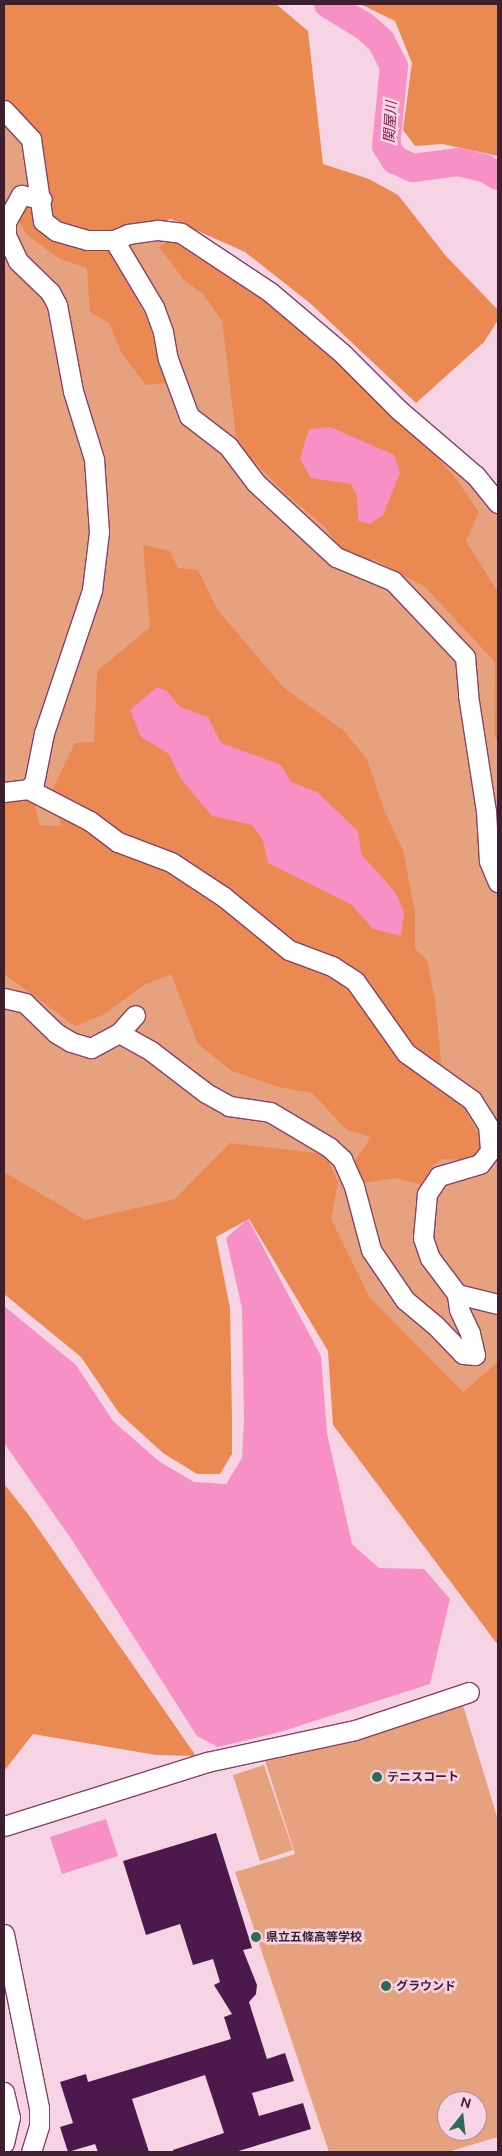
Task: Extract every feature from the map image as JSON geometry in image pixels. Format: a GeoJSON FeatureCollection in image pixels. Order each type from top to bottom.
{"type":"FeatureCollection","features":[{"type":"Feature","properties":{"kind":"street"},"geometry":{"type":"LineString","coordinates":[[4,110],[32,139],[42,199],[43,221],[56,231],[87,240],[114,240],[128,234],[158,230],[181,233],[270,292],[342,353],[399,410],[476,476],[498,504]]}},
{"type":"Feature","properties":{"kind":"street"},"geometry":{"type":"LineString","coordinates":[[28,789],[34,783],[44,734],[92,590],[99,532],[94,459],[73,391],[57,305],[50,292],[18,261],[6,235],[6,222],[21,195],[42,199]]}},
{"type":"Feature","properties":{"kind":"street"},"geometry":{"type":"LineString","coordinates":[[114,240],[154,307],[163,332],[168,359],[189,416],[228,446],[256,483],[336,557],[393,581],[465,657],[468,694],[488,829],[489,861],[498,882]]}},
{"type":"Feature","properties":{"kind":"street"},"geometry":{"type":"LineString","coordinates":[[4,792],[28,789],[90,821],[118,842],[171,862],[224,897],[289,950],[332,966],[355,981],[406,1053],[472,1100],[488,1126],[490,1151],[480,1164],[439,1176],[427,1194],[423,1238],[430,1258],[457,1294],[458,1309],[470,1333],[475,1355],[463,1354],[435,1325],[405,1300],[371,1250],[354,1186],[342,1158],[329,1147],[270,1112],[230,1106],[206,1093],[151,1051],[119,1033]]}},
{"type":"Feature","properties":{"kind":"street"},"geometry":{"type":"LineString","coordinates":[[4,998],[25,1003],[56,1033],[71,1042],[91,1048],[119,1033],[134,1015]]}},
{"type":"Feature","properties":{"kind":"street"},"geometry":{"type":"LineString","coordinates":[[457,1294],[498,1304]]}},
{"type":"Feature","properties":{"kind":"street"},"geometry":{"type":"LineString","coordinates":[[4,1826],[207,1762],[356,1730],[469,1692]]}},
{"type":"Feature","properties":{"kind":"street"},"geometry":{"type":"LineString","coordinates":[[5,1943],[39,2108],[39,2126],[31,2152]]}},
{"type":"Feature","properties":{"kind":"street"},"geometry":{"type":"LineString","coordinates":[[4,2092],[10,2117],[4,2143]]}},
{"type":"Feature","properties":{"kind":"shaded area"},"geometry":{"type":"Polygon","coordinates":[[[4,4],[276,4],[308,31],[323,164],[369,179],[398,195],[446,256],[498,310],[498,320],[484,342],[416,403],[311,304],[245,252],[171,219],[145,229],[87,233],[62,225],[48,208],[33,134],[4,102],[4,4]]]}},
{"type":"Feature","properties":{"kind":"shaded area"},"geometry":{"type":"Polygon","coordinates":[[[360,4],[498,4],[498,156],[442,144],[415,146],[403,130],[412,63],[395,21],[360,4]]]}},
{"type":"Feature","properties":{"kind":"shaded area"},"geometry":{"type":"Polygon","coordinates":[[[4,100],[148,224],[387,389],[498,515],[498,1437],[259,1188],[171,1279],[4,1202],[4,100]]]}},
{"type":"Feature","properties":{"kind":"shaded area"},"geometry":{"type":"Polygon","coordinates":[[[24,202],[34,206],[37,223],[109,247],[147,319],[168,383],[146,385],[122,354],[109,323],[90,312],[87,268],[60,259],[26,234],[19,221],[19,209],[24,202]]]}},
{"type":"Feature","properties":{"kind":"shaded area"},"geometry":{"type":"Polygon","coordinates":[[[177,236],[269,296],[395,412],[454,476],[479,512],[466,541],[498,592],[498,742],[494,735],[495,662],[425,587],[373,559],[366,564],[344,554],[325,527],[283,491],[237,444],[222,321],[203,294],[184,280],[159,247],[177,236]]]}},
{"type":"Feature","properties":{"kind":"shaded area"},"geometry":{"type":"Polygon","coordinates":[[[330,427],[394,455],[400,473],[383,515],[370,524],[358,521],[357,495],[351,484],[311,478],[300,459],[309,429],[330,427]]]}},
{"type":"Feature","properties":{"kind":"shaded area"},"geometry":{"type":"Polygon","coordinates":[[[143,545],[170,551],[178,568],[198,570],[217,609],[283,687],[344,731],[367,759],[384,810],[403,850],[415,913],[415,949],[427,960],[435,1000],[441,1060],[436,1082],[464,1107],[483,1144],[476,1155],[463,1160],[442,1159],[433,1165],[422,1185],[395,1178],[364,1183],[355,1161],[371,1137],[347,1130],[312,1093],[279,1087],[232,1071],[198,1044],[171,974],[144,985],[103,1015],[75,1026],[4,974],[4,803],[18,795],[34,799],[39,825],[61,826],[53,788],[75,743],[94,742],[97,671],[150,627],[143,545]]]}},
{"type":"Feature","properties":{"kind":"shaded area"},"geometry":{"type":"Polygon","coordinates":[[[157,687],[167,691],[180,707],[208,717],[221,743],[281,765],[291,782],[317,792],[358,831],[361,854],[395,892],[404,913],[401,936],[373,929],[352,905],[268,863],[263,840],[252,825],[212,816],[181,779],[169,754],[141,737],[130,710],[157,687]]]}},
{"type":"Feature","properties":{"kind":"shaded area"},"geometry":{"type":"Polygon","coordinates":[[[230,1143],[325,1154],[338,1182],[331,1219],[370,1298],[463,1392],[498,1362],[498,1645],[333,1425],[328,1351],[249,1219],[216,1237],[230,1308],[232,1419],[232,1454],[220,1474],[197,1474],[163,1453],[119,1413],[81,1357],[4,1294],[4,1172],[85,1220],[175,1199],[230,1143]]]}},
{"type":"Feature","properties":{"kind":"shaded area"},"geometry":{"type":"Polygon","coordinates":[[[248,1219],[321,1356],[327,1433],[352,1544],[379,1568],[424,1569],[450,1599],[430,1684],[280,1732],[218,1747],[197,1736],[72,1540],[4,1443],[4,1306],[76,1365],[113,1421],[160,1462],[194,1482],[226,1484],[242,1458],[244,1421],[242,1308],[226,1238],[248,1219]]]}},
{"type":"Feature","properties":{"kind":"shaded area"},"geometry":{"type":"Polygon","coordinates":[[[4,1484],[28,1514],[196,1756],[156,1755],[33,1734],[4,1771],[4,1484]]]}},
{"type":"Feature","properties":{"kind":"shaded area","name":"グラウンド"},"geometry":{"type":"Polygon","coordinates":[[[463,1705],[498,1820],[498,2137],[487,2140],[487,2091],[437,2091],[437,2141],[485,2141],[448,2152],[329,2152],[235,1872],[295,1854],[265,1761],[353,1742],[463,1705]]]}},
{"type":"Feature","properties":{"kind":"shaded area"},"geometry":{"type":"Polygon","coordinates":[[[264,1765],[293,1850],[260,1861],[233,1775],[264,1765]]]}},
{"type":"Feature","properties":{"kind":"shaded area"},"geometry":{"type":"Polygon","coordinates":[[[106,1819],[118,1856],[62,1874],[50,1837],[106,1819]]]}},
{"type":"Feature","properties":{"kind":"building"},"geometry":{"type":"Polygon","coordinates":[[[216,1833],[252,1948],[243,1950],[257,1985],[256,1994],[249,2002],[267,2059],[285,2053],[294,2081],[252,2093],[259,2116],[303,2103],[311,2129],[235,2152],[173,2152],[173,2150],[224,2133],[205,2075],[132,2099],[149,2152],[98,2152],[95,2144],[68,2152],[60,2127],[73,2123],[60,2082],[86,2074],[88,2082],[231,2039],[224,2017],[232,2014],[214,1985],[220,1982],[213,1959],[193,1965],[180,1924],[146,1935],[123,1861],[216,1833]]]}},
{"type":"Feature","properties":{"kind":"waterway","name":"関屋川"},"geometry":{"type":"LineString","coordinates":[[328,4],[364,26],[381,41],[394,66],[386,146],[395,160],[413,168],[458,162],[484,168],[498,176]]}},
{"type":"Feature","properties":{"kind":"place","name":"テニスコート"},"geometry":{"type":"Point","coordinates":[377,1777]}},
{"type":"Feature","properties":{"kind":"place","name":"県立五條高等学校"},"geometry":{"type":"Point","coordinates":[256,1937]}},
{"type":"Feature","properties":{"kind":"place","name":"グラウンド"},"geometry":{"type":"Point","coordinates":[386,1986]}}]}
